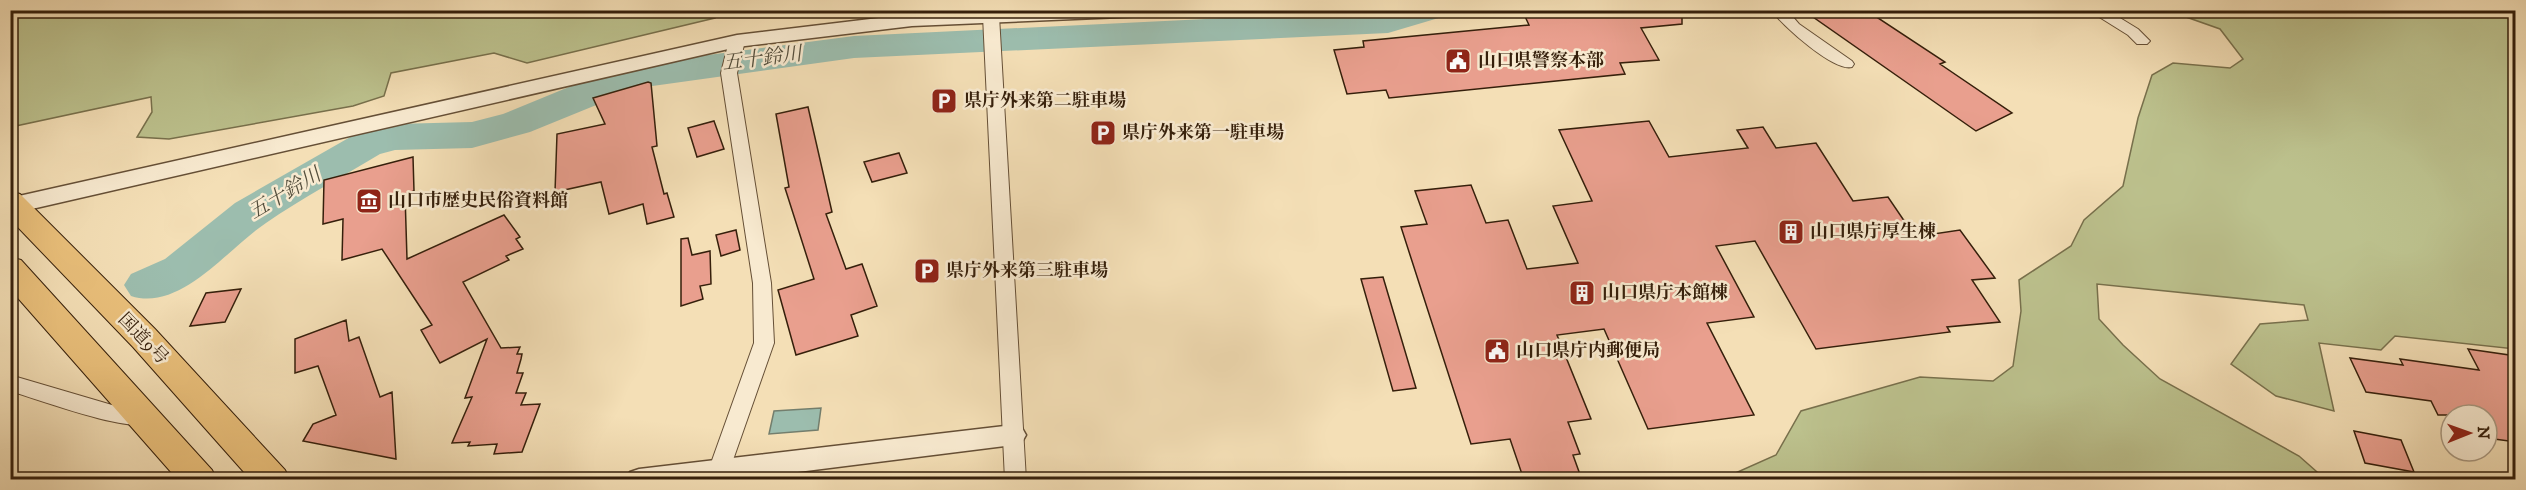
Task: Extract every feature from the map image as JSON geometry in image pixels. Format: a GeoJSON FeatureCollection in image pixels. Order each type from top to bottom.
{"type":"FeatureCollection","features":[{"type":"Feature","properties":{"kind":"highway","name":"国道9号"},"geometry":{"type":"LineString","coordinates":[[11,204],[144,338],[273,480]]}},
{"type":"Feature","properties":{"kind":"highway"},"geometry":{"type":"LineString","coordinates":[[10,268],[200,480]]}},
{"type":"Feature","properties":{"kind":"street"},"geometry":{"type":"LineString","coordinates":[[11,204],[678,52],[735,47],[912,20],[992,26],[1145,10]]}},
{"type":"Feature","properties":{"kind":"street"},"geometry":{"type":"LineString","coordinates":[[1778,10],[1794,27],[1846,64]]}},
{"type":"Feature","properties":{"kind":"street"},"geometry":{"type":"LineString","coordinates":[[2095,10],[2133,32],[2142,41]]}},
{"type":"Feature","properties":{"kind":"street"},"geometry":{"type":"LineString","coordinates":[[992,26],[1016,480]]}},
{"type":"Feature","properties":{"kind":"street"},"geometry":{"type":"LineString","coordinates":[[716,475],[764,343],[762,283],[729,73],[735,47]]}},
{"type":"Feature","properties":{"kind":"street"},"geometry":{"type":"LineString","coordinates":[[10,383],[112,413],[144,418]]}},
{"type":"Feature","properties":{"kind":"street"},"geometry":{"type":"LineString","coordinates":[[639,480],[716,475],[1012,435]]}},
{"type":"Feature","properties":{"kind":"green space"},"geometry":{"type":"Polygon","coordinates":[[[10,11],[724,11],[715,18],[527,63],[494,53],[391,73],[384,96],[353,106],[169,139],[137,137],[152,112],[151,97],[11,127],[10,11]]]}},
{"type":"Feature","properties":{"kind":"green space"},"geometry":{"type":"Polygon","coordinates":[[[2169,11],[2515,11],[2515,349],[2395,336],[2381,350],[2319,343],[2334,411],[2276,396],[2231,364],[2260,324],[2308,320],[2304,305],[2097,284],[2099,319],[2160,379],[2299,456],[2325,479],[1722,479],[1776,455],[1801,411],[1920,377],[1993,381],[2013,366],[2021,311],[2019,280],[2071,246],[2084,220],[2123,186],[2138,118],[2152,75],[2173,63],[2230,68],[2243,59],[2220,29],[2169,11]]]}},
{"type":"Feature","properties":{"kind":"shaded area"},"geometry":{"type":"Polygon","coordinates":[[[821,408],[818,430],[769,434],[774,411],[821,408]]]}},
{"type":"Feature","properties":{"kind":"building"},"geometry":{"type":"Polygon","coordinates":[[[1522,10],[1682,10],[1682,24],[1641,28],[1659,60],[1620,63],[1625,74],[1389,98],[1386,90],[1347,94],[1334,50],[1364,47],[1363,41],[1529,25],[1522,10]]]}},
{"type":"Feature","properties":{"kind":"building"},"geometry":{"type":"Polygon","coordinates":[[[1803,10],[1866,10],[1945,62],[1940,64],[2012,113],[1976,131],[1803,10]]]}},
{"type":"Feature","properties":{"kind":"building"},"geometry":{"type":"Polygon","coordinates":[[[651,83],[657,146],[652,147],[664,194],[667,193],[674,217],[647,224],[643,204],[609,214],[601,182],[555,192],[557,134],[605,124],[593,98],[651,83]]]}},
{"type":"Feature","properties":{"kind":"building"},"geometry":{"type":"Polygon","coordinates":[[[808,107],[832,212],[826,214],[846,269],[862,264],[877,306],[851,315],[858,336],[796,355],[778,290],[814,279],[785,188],[789,187],[776,114],[808,107]]]}},
{"type":"Feature","properties":{"kind":"building"},"geometry":{"type":"Polygon","coordinates":[[[714,121],[724,149],[697,157],[688,128],[714,121]]]}},
{"type":"Feature","properties":{"kind":"building","name":"山口県庁本館棟"},"geometry":{"type":"Polygon","coordinates":[[[1649,121],[1669,157],[1748,148],[1737,130],[1763,127],[1776,148],[1816,143],[1853,201],[1888,197],[1909,228],[1921,227],[1927,235],[1960,230],[1995,278],[1972,280],[2000,322],[1947,327],[1950,332],[1816,349],[1755,241],[1716,246],[1754,317],[1707,323],[1754,415],[1648,429],[1604,329],[1557,335],[1591,419],[1568,422],[1580,454],[1573,455],[1582,480],[1524,480],[1510,439],[1471,444],[1401,227],[1427,224],[1415,191],[1471,185],[1486,223],[1508,220],[1527,269],[1578,263],[1553,206],[1592,201],[1559,130],[1649,121]]]}},
{"type":"Feature","properties":{"kind":"building"},"geometry":{"type":"Polygon","coordinates":[[[899,153],[907,173],[872,182],[864,162],[899,153]]]}},
{"type":"Feature","properties":{"kind":"building"},"geometry":{"type":"Polygon","coordinates":[[[413,157],[414,191],[405,194],[407,259],[504,215],[520,237],[516,239],[523,249],[506,256],[509,260],[463,282],[501,348],[520,347],[517,354],[522,354],[517,373],[523,373],[516,393],[526,393],[521,405],[540,404],[522,452],[494,454],[497,444],[468,446],[470,442],[452,443],[472,397],[465,398],[487,339],[440,363],[421,330],[432,325],[382,249],[342,260],[343,219],[323,224],[324,180],[413,157]]]}},
{"type":"Feature","properties":{"kind":"building"},"geometry":{"type":"Polygon","coordinates":[[[736,230],[740,250],[721,256],[716,235],[736,230]]]}},
{"type":"Feature","properties":{"kind":"building"},"geometry":{"type":"Polygon","coordinates":[[[688,238],[692,255],[710,251],[711,284],[700,286],[703,299],[681,306],[681,239],[688,238]]]}},
{"type":"Feature","properties":{"kind":"building"},"geometry":{"type":"Polygon","coordinates":[[[1383,277],[1416,388],[1393,391],[1361,279],[1383,277]]]}},
{"type":"Feature","properties":{"kind":"building"},"geometry":{"type":"Polygon","coordinates":[[[241,289],[225,322],[190,326],[206,293],[241,289]]]}},
{"type":"Feature","properties":{"kind":"building"},"geometry":{"type":"Polygon","coordinates":[[[346,320],[349,341],[359,337],[380,397],[392,392],[396,459],[303,441],[313,424],[336,415],[318,366],[295,373],[295,339],[346,320]]]}},
{"type":"Feature","properties":{"kind":"building"},"geometry":{"type":"Polygon","coordinates":[[[2468,349],[2516,356],[2516,442],[2499,440],[2499,403],[2439,403],[2438,415],[2431,401],[2366,392],[2350,358],[2403,365],[2400,359],[2479,370],[2468,349]]]}},
{"type":"Feature","properties":{"kind":"building"},"geometry":{"type":"Polygon","coordinates":[[[2354,431],[2401,440],[2414,472],[2365,463],[2354,431]]]}},
{"type":"Feature","properties":{"kind":"waterway","name":"五十鈴川"},"geometry":{"type":"LineString","coordinates":[[146,285],[180,270],[250,213],[366,145],[395,137],[472,135],[516,123],[616,81],[638,76],[854,47],[1388,22],[1430,10]]}},
{"type":"Feature","properties":{"kind":"place","name":"山口県警察本部"},"geometry":{"type":"Point","coordinates":[1458,61]}},
{"type":"Feature","properties":{"kind":"place","name":"県庁外来第二駐車場"},"geometry":{"type":"Point","coordinates":[944,101]}},
{"type":"Feature","properties":{"kind":"place","name":"県庁外来第一駐車場"},"geometry":{"type":"Point","coordinates":[1103,133]}},
{"type":"Feature","properties":{"kind":"place","name":"山口市歴史民俗資料館"},"geometry":{"type":"Point","coordinates":[369,201]}},
{"type":"Feature","properties":{"kind":"place","name":"山口県庁厚生棟"},"geometry":{"type":"Point","coordinates":[1791,232]}},
{"type":"Feature","properties":{"kind":"place","name":"県庁外来第三駐車場"},"geometry":{"type":"Point","coordinates":[927,271]}},
{"type":"Feature","properties":{"kind":"place","name":"山口県庁本館棟"},"geometry":{"type":"Point","coordinates":[1582,293]}},
{"type":"Feature","properties":{"kind":"place","name":"山口県庁内郵便局"},"geometry":{"type":"Point","coordinates":[1497,351]}}]}
